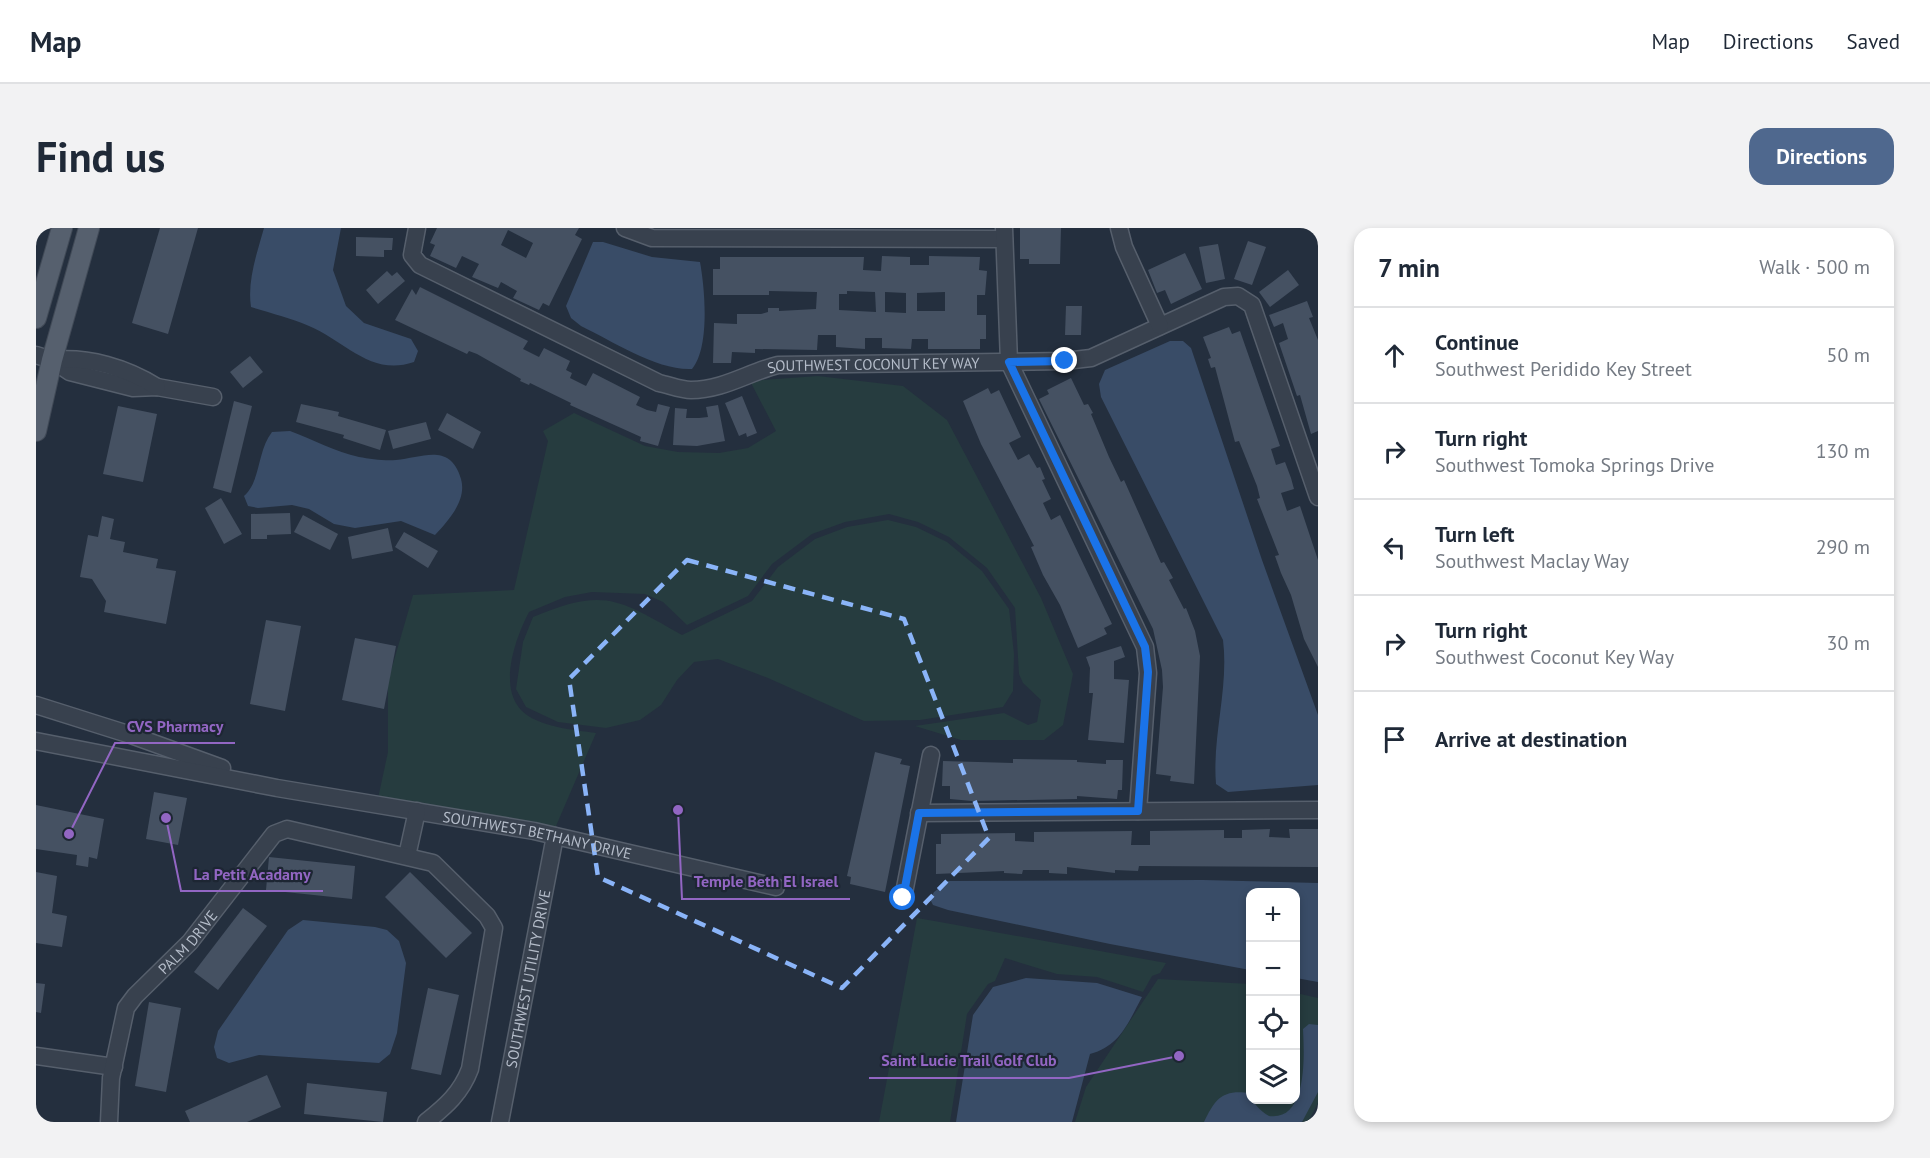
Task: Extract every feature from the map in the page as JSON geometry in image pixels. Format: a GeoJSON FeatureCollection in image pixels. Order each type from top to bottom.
{"type":"FeatureCollection","features":[{"type":"Feature","properties":{"kind":"main road"},"geometry":{"type":"LineString","coordinates":[[36,318],[62,228]]}},
{"type":"Feature","properties":{"kind":"main road"},"geometry":{"type":"LineString","coordinates":[[36,431],[44,358],[89,228]]}},
{"type":"Feature","properties":{"kind":"street","name":"SOUTHWEST COCONUT KEY WAY"},"geometry":{"type":"LineString","coordinates":[[417,228],[412,255],[420,265],[658,382],[689,390],[711,389],[758,370],[778,365],[1065,361],[1091,358],[1224,297],[1234,295],[1249,301],[1318,497]]}},
{"type":"Feature","properties":{"kind":"street"},"geometry":{"type":"LineString","coordinates":[[625,228],[652,238],[1004,234],[1009,362],[1145,647],[1148,672],[1138,811]]}},
{"type":"Feature","properties":{"kind":"street"},"geometry":{"type":"LineString","coordinates":[[1117,231],[1160,326]]}},
{"type":"Feature","properties":{"kind":"street"},"geometry":{"type":"LineString","coordinates":[[44,358],[75,357],[137,375],[157,387],[178,392],[186,400],[212,401]]}},
{"type":"Feature","properties":{"kind":"street","name":"SOUTHWEST BETHANY DRIVE"},"geometry":{"type":"LineString","coordinates":[[36,705],[131,735],[214,765],[298,790]]}},
{"type":"Feature","properties":{"kind":"street","name":"SOUTHWEST BETHANY DRIVE"},"geometry":{"type":"LineString","coordinates":[[36,741],[555,836],[776,887]]}},
{"type":"Feature","properties":{"kind":"street"},"geometry":{"type":"LineString","coordinates":[[903,898],[931,755]]}},
{"type":"Feature","properties":{"kind":"street"},"geometry":{"type":"LineString","coordinates":[[919,813],[1318,810]]}},
{"type":"Feature","properties":{"kind":"street"},"geometry":{"type":"LineString","coordinates":[[407,856],[417,811]]}},
{"type":"Feature","properties":{"kind":"street","name":"PALM DRIVE"},"geometry":{"type":"LineString","coordinates":[[109,1122],[114,1067],[126,1008],[135,996],[190,942],[274,834],[287,829],[433,863],[488,916],[494,928],[470,1069],[463,1087],[449,1103],[426,1122]]}},
{"type":"Feature","properties":{"kind":"street","name":"SOUTHWEST UTILITY DRIVE"},"geometry":{"type":"LineString","coordinates":[[500,1122],[555,836]]}},
{"type":"Feature","properties":{"kind":"street"},"geometry":{"type":"LineString","coordinates":[[36,1056],[114,1067]]}},
{"type":"Feature","properties":{"kind":"highlighted area"},"geometry":{"type":"Polygon","coordinates":[[[687,560],[904,619],[989,838],[842,988],[598,877],[569,679],[687,560]]]}},
{"type":"Feature","properties":{"kind":"green space"},"geometry":{"type":"Polygon","coordinates":[[[818,376],[903,386],[947,420],[1041,598],[1073,674],[1063,725],[1044,740],[961,740],[915,726],[1004,713],[1028,725],[1037,722],[1041,700],[1023,683],[1019,674],[1015,608],[987,568],[949,537],[918,522],[889,514],[845,522],[812,534],[772,564],[748,596],[687,625],[663,602],[645,594],[592,592],[565,597],[529,612],[519,634],[512,661],[510,675],[514,700],[528,716],[546,724],[596,733],[550,840],[377,803],[388,752],[388,681],[413,595],[514,590],[548,441],[543,431],[574,413],[645,446],[678,452],[719,453],[748,448],[776,431],[750,381],[818,376]]]}},
{"type":"Feature","properties":{"kind":"green space"},"geometry":{"type":"Polygon","coordinates":[[[888,520],[916,527],[947,542],[982,571],[1009,609],[1014,654],[1013,691],[1003,707],[920,720],[864,721],[768,678],[718,659],[694,662],[677,680],[661,705],[640,720],[606,728],[558,722],[526,707],[516,689],[523,642],[533,617],[578,602],[610,601],[642,613],[682,635],[752,601],[778,567],[815,539],[847,527],[888,520]]]}},
{"type":"Feature","properties":{"kind":"green space"},"geometry":{"type":"Polygon","coordinates":[[[917,918],[1166,963],[1160,973],[1152,976],[1143,992],[1097,977],[1057,974],[1005,958],[995,981],[988,984],[967,1014],[950,1122],[879,1122],[917,918]]]}},
{"type":"Feature","properties":{"kind":"green space"},"geometry":{"type":"Polygon","coordinates":[[[1158,979],[1246,984],[1246,1104],[1300,1104],[1300,994],[1318,998],[1318,1103],[1308,1122],[1075,1122],[1086,1087],[1158,979]]]}},
{"type":"Feature","properties":{"kind":"water"},"geometry":{"type":"Polygon","coordinates":[[[264,228],[341,228],[333,270],[346,306],[364,323],[411,339],[418,351],[414,362],[385,365],[371,361],[309,326],[251,307],[250,287],[264,228]]]}},
{"type":"Feature","properties":{"kind":"water"},"geometry":{"type":"Polygon","coordinates":[[[593,242],[603,242],[652,257],[700,262],[705,318],[704,333],[698,359],[692,369],[650,360],[581,326],[571,318],[566,306],[593,242]]]}},
{"type":"Feature","properties":{"kind":"water"},"geometry":{"type":"Polygon","coordinates":[[[1170,341],[1183,341],[1191,348],[1262,560],[1318,715],[1318,785],[1228,792],[1216,784],[1216,748],[1224,676],[1223,640],[1101,397],[1099,384],[1105,370],[1170,341]]]}},
{"type":"Feature","properties":{"kind":"water"},"geometry":{"type":"Polygon","coordinates":[[[290,431],[363,458],[392,460],[425,455],[442,456],[456,467],[461,479],[459,502],[435,535],[401,521],[355,528],[334,524],[309,509],[292,505],[258,508],[248,506],[244,496],[253,482],[267,440],[272,432],[290,431]]]}},
{"type":"Feature","properties":{"kind":"water"},"geometry":{"type":"Polygon","coordinates":[[[1203,880],[1318,883],[1318,982],[1300,979],[1300,888],[1246,888],[1246,969],[1110,944],[933,905],[930,899],[934,892],[948,881],[1203,880]]]}},
{"type":"Feature","properties":{"kind":"water"},"geometry":{"type":"Polygon","coordinates":[[[303,920],[375,927],[387,930],[399,941],[406,963],[397,1033],[390,1054],[379,1063],[259,1055],[229,1063],[217,1058],[214,1047],[218,1031],[288,930],[303,920]]]}},
{"type":"Feature","properties":{"kind":"water"},"geometry":{"type":"Polygon","coordinates":[[[1026,978],[1097,983],[1142,997],[1116,1039],[1090,1054],[1072,1122],[956,1122],[973,1015],[993,987],[1026,978]]]}},
{"type":"Feature","properties":{"kind":"water"},"geometry":{"type":"Polygon","coordinates":[[[1309,1024],[1318,1025],[1318,1092],[1302,1122],[1204,1122],[1212,1107],[1226,1094],[1246,1093],[1246,1104],[1255,1104],[1269,1116],[1282,1115],[1294,1104],[1300,1104],[1304,1052],[1303,1029],[1309,1024]]]}},
{"type":"Feature","properties":{"kind":"building"},"geometry":{"type":"Polygon","coordinates":[[[160,228],[198,228],[168,334],[132,323],[160,228]]]}},
{"type":"Feature","properties":{"kind":"building"},"geometry":{"type":"Polygon","coordinates":[[[437,228],[579,228],[575,235],[582,239],[549,306],[543,303],[539,310],[513,298],[517,291],[501,282],[498,288],[472,277],[479,264],[462,256],[456,268],[430,256],[435,245],[430,243],[437,228]],[[508,230],[501,245],[526,258],[533,243],[508,230]]]}},
{"type":"Feature","properties":{"kind":"building"},"geometry":{"type":"Polygon","coordinates":[[[1020,228],[1061,228],[1060,264],[1029,264],[1029,259],[1020,259],[1020,228]]]}},
{"type":"Feature","properties":{"kind":"building"},"geometry":{"type":"Polygon","coordinates":[[[356,237],[393,238],[392,250],[384,250],[384,257],[356,256],[356,237]]]}},
{"type":"Feature","properties":{"kind":"building"},"geometry":{"type":"Polygon","coordinates":[[[1248,241],[1266,247],[1252,285],[1234,279],[1248,241]]]}},
{"type":"Feature","properties":{"kind":"building"},"geometry":{"type":"Polygon","coordinates":[[[1218,244],[1225,279],[1206,283],[1199,247],[1218,244]]]}},
{"type":"Feature","properties":{"kind":"building"},"geometry":{"type":"Polygon","coordinates":[[[1185,253],[1202,289],[1171,304],[1165,290],[1157,293],[1148,270],[1185,253]]]}},
{"type":"Feature","properties":{"kind":"building"},"geometry":{"type":"Polygon","coordinates":[[[882,256],[910,257],[910,265],[929,265],[929,256],[980,257],[979,270],[987,271],[985,295],[977,295],[977,315],[986,315],[986,339],[980,339],[980,349],[928,349],[928,339],[912,339],[911,349],[882,348],[882,338],[865,338],[865,349],[836,347],[836,335],[818,335],[817,350],[755,349],[755,353],[732,352],[731,363],[713,363],[714,323],[737,324],[737,314],[761,314],[768,312],[768,308],[779,308],[779,311],[816,309],[817,292],[769,291],[769,295],[713,295],[713,269],[720,269],[720,257],[864,257],[863,270],[881,271],[882,256]],[[847,291],[847,294],[839,294],[839,310],[876,312],[875,292],[847,291]],[[885,292],[885,312],[906,313],[906,293],[885,292]],[[945,292],[917,293],[917,311],[945,311],[945,292]]]}},
{"type":"Feature","properties":{"kind":"building"},"geometry":{"type":"Polygon","coordinates":[[[1288,270],[1299,285],[1270,307],[1259,292],[1288,270]]]}},
{"type":"Feature","properties":{"kind":"building"},"geometry":{"type":"Polygon","coordinates":[[[387,271],[392,276],[397,272],[405,281],[378,304],[366,290],[387,271]]]}},
{"type":"Feature","properties":{"kind":"building"},"geometry":{"type":"Polygon","coordinates":[[[420,287],[528,341],[523,349],[539,357],[544,348],[570,361],[566,370],[572,373],[570,378],[586,386],[593,373],[640,397],[636,405],[647,410],[656,412],[658,404],[670,407],[658,446],[640,441],[641,437],[570,405],[571,403],[530,383],[529,385],[520,381],[521,379],[477,354],[469,351],[467,354],[395,320],[412,289],[416,295],[420,287]]]}},
{"type":"Feature","properties":{"kind":"building"},"geometry":{"type":"Polygon","coordinates":[[[1307,301],[1313,317],[1309,318],[1318,340],[1318,431],[1311,434],[1300,395],[1297,396],[1279,343],[1288,339],[1283,323],[1274,327],[1269,315],[1307,301]]]}},
{"type":"Feature","properties":{"kind":"building"},"geometry":{"type":"Polygon","coordinates":[[[1066,306],[1082,306],[1081,335],[1065,335],[1066,306]]]}},
{"type":"Feature","properties":{"kind":"building"},"geometry":{"type":"Polygon","coordinates":[[[1229,327],[1232,334],[1240,331],[1276,434],[1280,446],[1271,449],[1276,465],[1285,462],[1291,478],[1294,489],[1281,493],[1287,511],[1300,506],[1318,560],[1318,667],[1304,639],[1291,595],[1275,556],[1279,555],[1257,499],[1260,498],[1257,486],[1239,441],[1235,442],[1215,367],[1211,368],[1208,359],[1211,358],[1203,337],[1229,327]]]}},
{"type":"Feature","properties":{"kind":"building"},"geometry":{"type":"Polygon","coordinates":[[[250,356],[263,372],[243,388],[230,372],[250,356]]]}},
{"type":"Feature","properties":{"kind":"building"},"geometry":{"type":"Polygon","coordinates":[[[1071,378],[1084,405],[1088,404],[1093,413],[1091,414],[1109,457],[1121,482],[1124,480],[1161,563],[1164,562],[1173,578],[1169,580],[1184,609],[1186,608],[1195,631],[1200,656],[1194,784],[1170,781],[1171,776],[1156,774],[1163,687],[1162,670],[1153,629],[1039,399],[1049,394],[1047,390],[1071,378]]]}},
{"type":"Feature","properties":{"kind":"building"},"geometry":{"type":"Polygon","coordinates":[[[988,388],[991,394],[999,390],[1021,437],[1009,443],[1018,460],[1029,454],[1037,468],[1040,467],[1045,479],[1042,480],[1051,499],[1043,503],[1051,520],[1060,515],[1112,624],[1104,628],[1107,634],[1078,648],[1060,605],[1043,575],[1031,547],[1034,546],[981,444],[963,401],[988,388]]]}},
{"type":"Feature","properties":{"kind":"building"},"geometry":{"type":"Polygon","coordinates":[[[742,396],[757,433],[747,437],[746,433],[739,436],[725,403],[742,396]]]}},
{"type":"Feature","properties":{"kind":"building"},"geometry":{"type":"Polygon","coordinates":[[[234,401],[252,406],[231,493],[213,488],[234,401]]]}},
{"type":"Feature","properties":{"kind":"building"},"geometry":{"type":"Polygon","coordinates":[[[301,404],[339,412],[338,416],[386,430],[380,450],[343,438],[344,435],[296,422],[301,404]]]}},
{"type":"Feature","properties":{"kind":"building"},"geometry":{"type":"Polygon","coordinates":[[[718,405],[725,441],[697,446],[673,445],[675,408],[687,409],[686,418],[699,418],[708,417],[706,407],[718,405]]]}},
{"type":"Feature","properties":{"kind":"building"},"geometry":{"type":"Polygon","coordinates":[[[118,406],[157,414],[143,482],[103,474],[118,406]]]}},
{"type":"Feature","properties":{"kind":"building"},"geometry":{"type":"Polygon","coordinates":[[[447,413],[481,432],[473,449],[438,430],[447,413]]]}},
{"type":"Feature","properties":{"kind":"building"},"geometry":{"type":"Polygon","coordinates":[[[426,422],[431,439],[393,449],[388,431],[426,422]]]}},
{"type":"Feature","properties":{"kind":"building"},"geometry":{"type":"Polygon","coordinates":[[[221,498],[242,534],[224,544],[205,508],[221,498]]]}},
{"type":"Feature","properties":{"kind":"building"},"geometry":{"type":"Polygon","coordinates":[[[290,513],[291,534],[267,535],[267,539],[251,539],[251,514],[290,513]]]}},
{"type":"Feature","properties":{"kind":"building"},"geometry":{"type":"Polygon","coordinates":[[[303,515],[338,534],[330,550],[294,532],[303,515]]]}},
{"type":"Feature","properties":{"kind":"building"},"geometry":{"type":"Polygon","coordinates":[[[102,516],[114,519],[110,539],[125,542],[123,552],[158,559],[156,568],[176,571],[166,624],[104,612],[106,601],[92,579],[80,577],[88,535],[98,537],[102,516]]]}},
{"type":"Feature","properties":{"kind":"building"},"geometry":{"type":"Polygon","coordinates":[[[388,528],[393,551],[352,559],[348,537],[388,528]]]}},
{"type":"Feature","properties":{"kind":"building"},"geometry":{"type":"Polygon","coordinates":[[[404,532],[438,551],[428,568],[395,547],[404,532]]]}},
{"type":"Feature","properties":{"kind":"building"},"geometry":{"type":"Polygon","coordinates":[[[266,620],[301,626],[285,711],[250,704],[266,620]]]}},
{"type":"Feature","properties":{"kind":"building"},"geometry":{"type":"Polygon","coordinates":[[[355,638],[396,646],[384,709],[342,700],[355,638]]]}},
{"type":"Feature","properties":{"kind":"building"},"geometry":{"type":"Polygon","coordinates":[[[1121,646],[1125,657],[1114,661],[1114,679],[1129,680],[1124,743],[1088,740],[1093,693],[1089,693],[1090,668],[1086,657],[1121,646]]]}},
{"type":"Feature","properties":{"kind":"building"},"geometry":{"type":"Polygon","coordinates":[[[875,752],[902,759],[900,764],[910,766],[885,892],[850,884],[851,877],[847,876],[875,752]]]}},
{"type":"Feature","properties":{"kind":"building"},"geometry":{"type":"Polygon","coordinates":[[[1013,759],[1077,760],[1077,762],[1106,764],[1106,760],[1123,760],[1122,790],[1118,790],[1117,799],[1077,796],[1077,799],[972,801],[950,799],[950,786],[942,786],[943,761],[1013,763],[1013,759]]]}},
{"type":"Feature","properties":{"kind":"building"},"geometry":{"type":"Polygon","coordinates":[[[154,792],[187,798],[178,845],[146,839],[154,792]]]}},
{"type":"Feature","properties":{"kind":"building"},"geometry":{"type":"Polygon","coordinates":[[[36,805],[104,819],[97,859],[89,857],[88,867],[76,865],[77,855],[36,849],[36,805]]]}},
{"type":"Feature","properties":{"kind":"building"},"geometry":{"type":"Polygon","coordinates":[[[1270,829],[1269,837],[1290,838],[1289,829],[1318,829],[1318,867],[1139,866],[1138,871],[1115,870],[1115,873],[1067,867],[1067,874],[1049,873],[1049,870],[1023,870],[1022,874],[1004,873],[1004,871],[936,874],[936,844],[941,844],[941,834],[1015,833],[1015,841],[1034,842],[1034,832],[1132,831],[1131,845],[1150,845],[1150,831],[1224,830],[1224,838],[1242,838],[1242,830],[1270,829]]]}},
{"type":"Feature","properties":{"kind":"building"},"geometry":{"type":"Polygon","coordinates":[[[269,857],[355,866],[352,899],[266,890],[269,857]]]}},
{"type":"Feature","properties":{"kind":"building"},"geometry":{"type":"Polygon","coordinates":[[[36,872],[57,876],[52,913],[67,916],[62,947],[36,943],[36,872]]]}},
{"type":"Feature","properties":{"kind":"building"},"geometry":{"type":"Polygon","coordinates":[[[410,872],[472,933],[446,958],[385,897],[410,872]]]}},
{"type":"Feature","properties":{"kind":"building"},"geometry":{"type":"Polygon","coordinates":[[[243,908],[267,926],[218,990],[194,972],[243,908]]]}},
{"type":"Feature","properties":{"kind":"building"},"geometry":{"type":"Polygon","coordinates":[[[36,983],[45,984],[41,1013],[36,1012],[36,983]]]}},
{"type":"Feature","properties":{"kind":"building"},"geometry":{"type":"Polygon","coordinates":[[[428,988],[459,995],[441,1075],[411,1069],[428,988]]]}},
{"type":"Feature","properties":{"kind":"building"},"geometry":{"type":"Polygon","coordinates":[[[149,1002],[181,1008],[166,1092],[135,1086],[149,1002]]]}},
{"type":"Feature","properties":{"kind":"building"},"geometry":{"type":"Polygon","coordinates":[[[267,1075],[281,1107],[247,1122],[190,1122],[185,1111],[267,1075]]]}},
{"type":"Feature","properties":{"kind":"building"},"geometry":{"type":"Polygon","coordinates":[[[307,1083],[387,1092],[383,1122],[304,1114],[307,1083]]]}},
{"type":"Feature","properties":{"kind":"place","name":"Temple Beth El Israel"},"geometry":{"type":"Point","coordinates":[678,810]}},
{"type":"Feature","properties":{"kind":"place","name":"La Petit Acadamy"},"geometry":{"type":"Point","coordinates":[166,818]}},
{"type":"Feature","properties":{"kind":"place","name":"CVS Pharmacy"},"geometry":{"type":"Point","coordinates":[69,834]}},
{"type":"Feature","properties":{"kind":"place","name":"Saint Lucie Trail Golf Club"},"geometry":{"type":"Point","coordinates":[1179,1056]}},
{"type":"Feature","properties":{"kind":"route"},"geometry":{"type":"LineString","coordinates":[[903,898],[919,813],[1138,811],[1148,672],[1145,647],[1009,362],[1065,361]]}}]}
